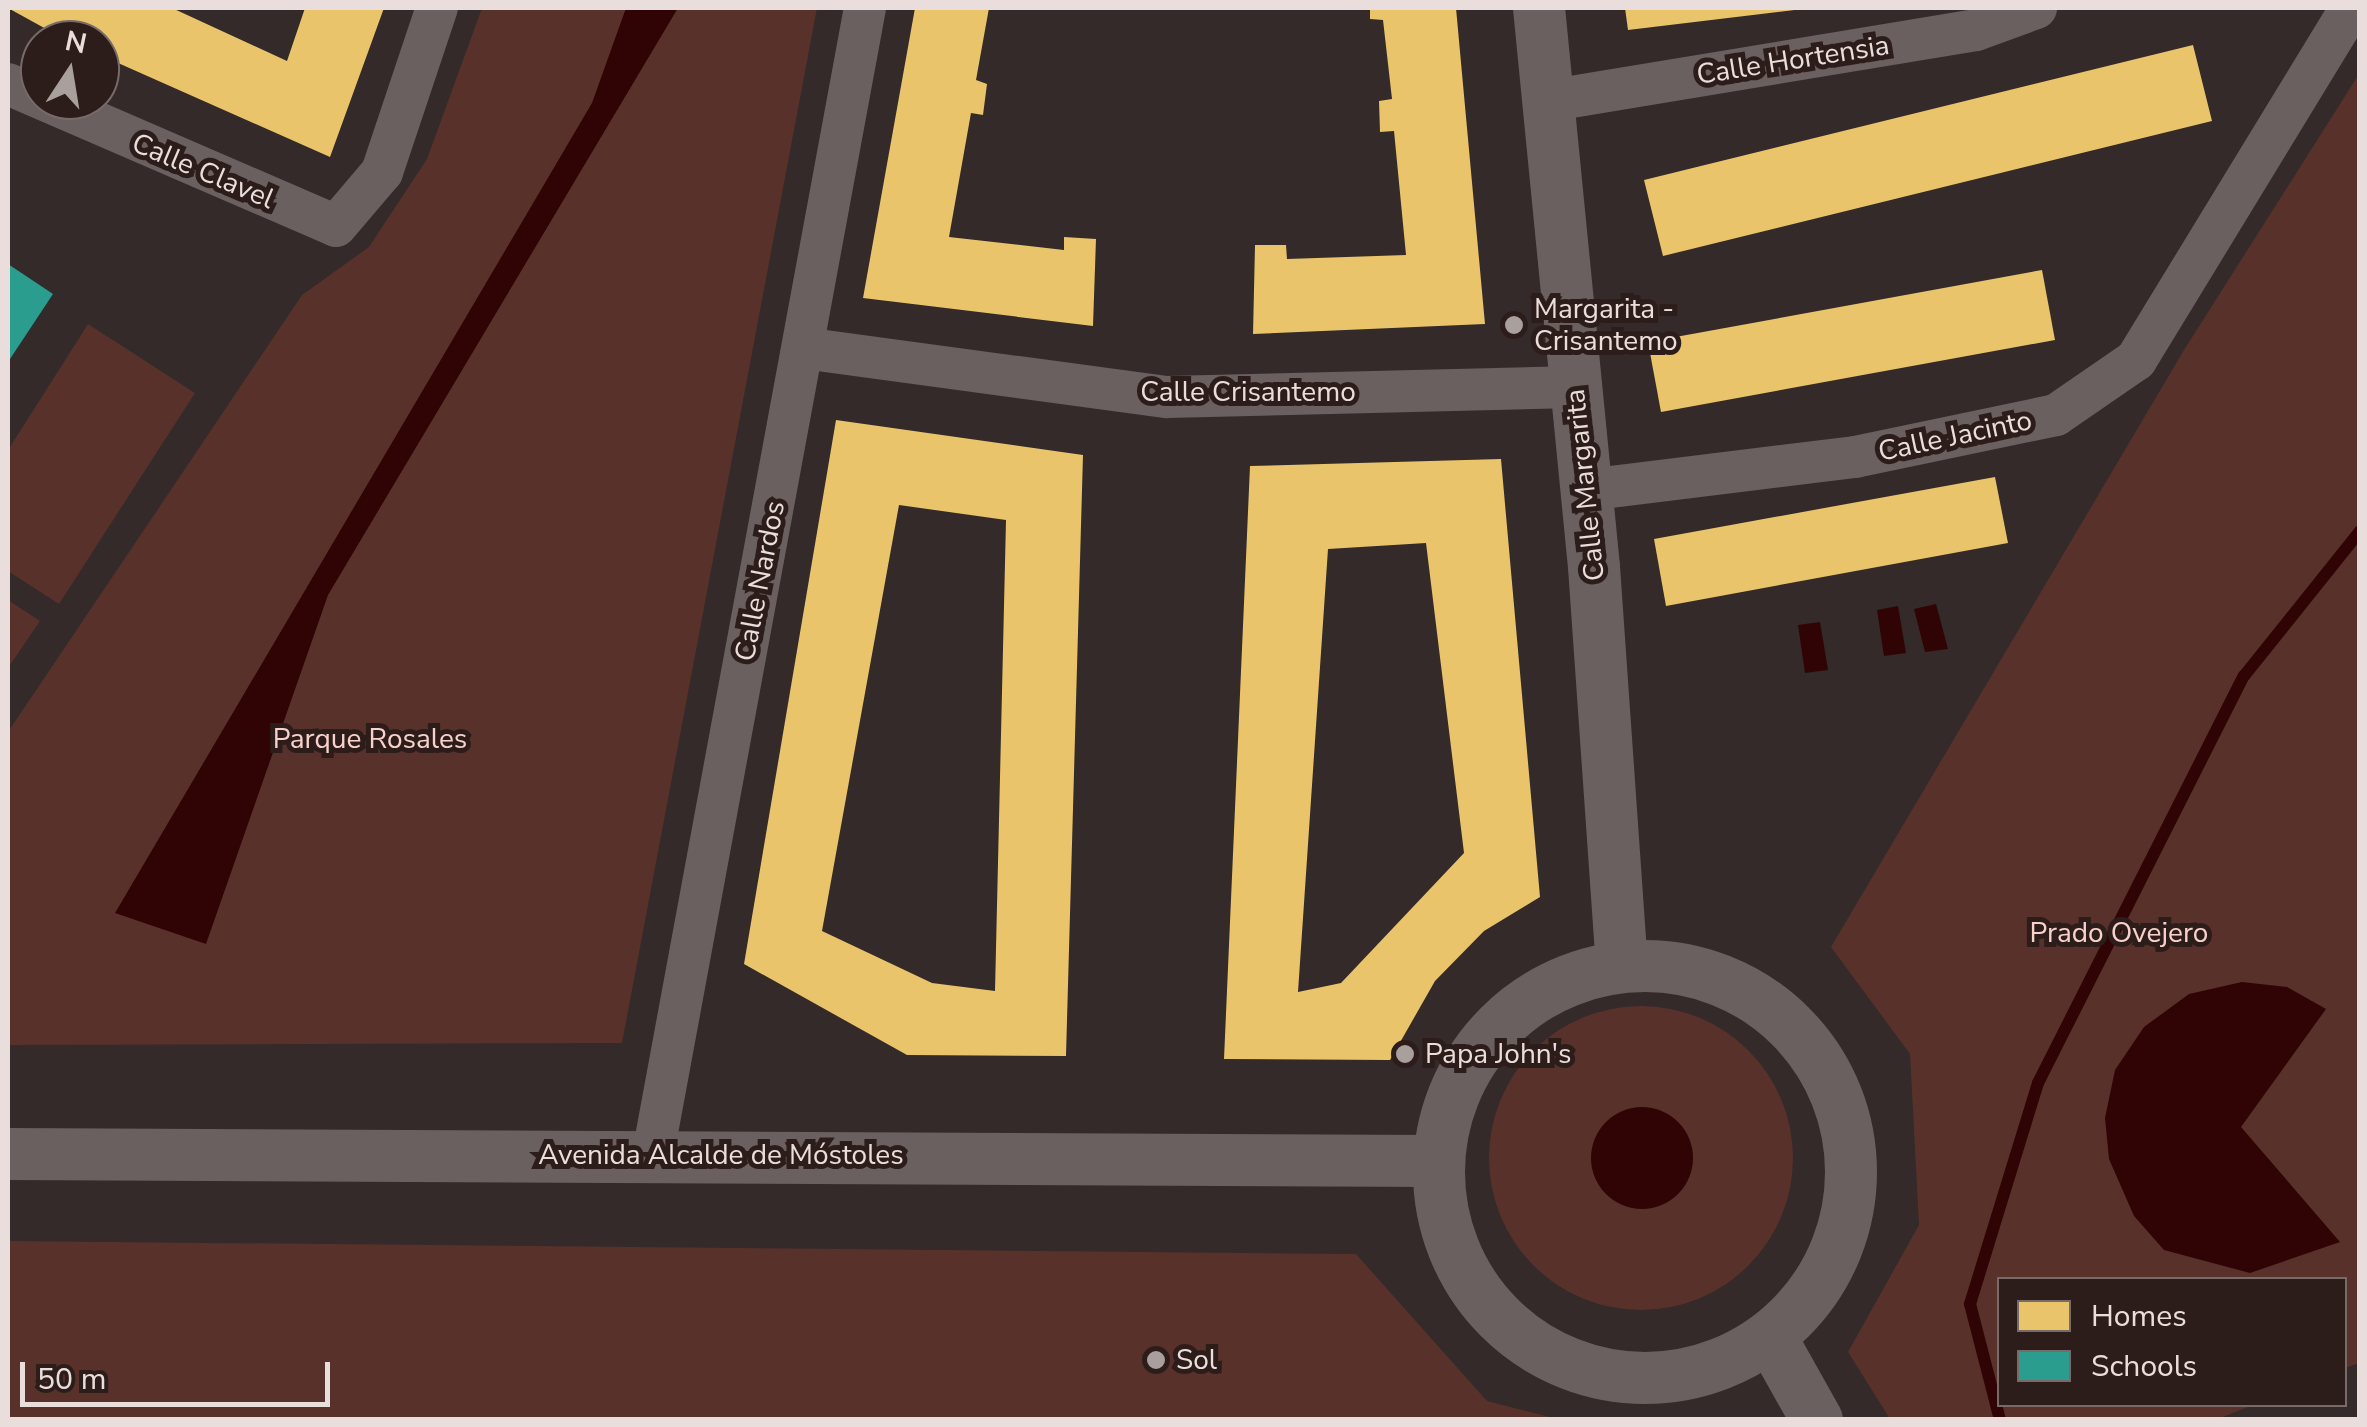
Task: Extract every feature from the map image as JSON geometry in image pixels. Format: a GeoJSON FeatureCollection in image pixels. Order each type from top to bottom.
{"type":"FeatureCollection","features":[{"type":"Feature","properties":{"kind":"street","name":"Calle Clavel"},"geometry":{"type":"LineString","coordinates":[[8,84],[336,226],[382,172],[438,8]]}},
{"type":"Feature","properties":{"kind":"street","name":"Calle Nardos"},"geometry":{"type":"LineString","coordinates":[[653,1154],[865,8]]}},
{"type":"Feature","properties":{"kind":"street","name":"Calle Margarita"},"geometry":{"type":"LineString","coordinates":[[1538,8],[1586,490],[1622,963]]}},
{"type":"Feature","properties":{"kind":"street","name":"Calle Hortensia"},"geometry":{"type":"LineString","coordinates":[[1547,101],[1976,30],[2036,8]]}},
{"type":"Feature","properties":{"kind":"street","name":"Calle Jacinto"},"geometry":{"type":"LineString","coordinates":[[1586,490],[1854,456],[2056,415],[2136,360],[2350,8]]}},
{"type":"Feature","properties":{"kind":"street","name":"Calle Crisantemo"},"geometry":{"type":"LineString","coordinates":[[803,348],[1166,397],[1575,387]]}},
{"type":"Feature","properties":{"kind":"street"},"geometry":{"type":"LineString","coordinates":[[1622,963],[1704,971],[1776,1009],[1829,1072],[1854,1150],[1848,1221],[1820,1286],[1771,1338],[1703,1372],[1628,1380],[1554,1360],[1492,1315],[1448,1244],[1435,1161],[1463,1067],[1530,996],[1622,963]]}},
{"type":"Feature","properties":{"kind":"street","name":"Avenida Alcalde de Móstoles"},"geometry":{"type":"LineString","coordinates":[[8,1154],[653,1154],[1435,1161]]}},
{"type":"Feature","properties":{"kind":"street"},"geometry":{"type":"LineString","coordinates":[[1771,1338],[1817,1420]]}},
{"type":"Feature","properties":{"kind":"green space","name":"Parque Rosales"},"geometry":{"type":"Polygon","coordinates":[[[482,8],[817,8],[622,1043],[8,1045],[8,732],[302,295],[369,247],[427,159],[482,8]]]}},
{"type":"Feature","properties":{"kind":"green space","name":"Prado Ovejero"},"geometry":{"type":"Polygon","coordinates":[[[2359,74],[2359,1363],[2347,1367],[2347,1277],[1997,1277],[1997,1407],[2248,1407],[2215,1420],[1890,1419],[1848,1352],[1919,1225],[1910,1054],[1831,947],[2184,350],[2359,74]]]}},
{"type":"Feature","properties":{"kind":"green space"},"geometry":{"type":"Polygon","coordinates":[[[88,324],[195,393],[59,604],[8,571],[8,450],[88,324]]]}},
{"type":"Feature","properties":{"kind":"green space"},"geometry":{"type":"Polygon","coordinates":[[[8,600],[40,621],[8,668],[8,600]]]}},
{"type":"Feature","properties":{"kind":"green space"},"geometry":{"type":"Polygon","coordinates":[[[1641,1006],[1671,1009],[1699,1018],[1748,1051],[1781,1100],[1790,1128],[1790,1188],[1781,1216],[1748,1265],[1699,1298],[1671,1307],[1641,1310],[1611,1307],[1583,1298],[1534,1265],[1501,1216],[1492,1188],[1489,1158],[1492,1128],[1501,1100],[1534,1051],[1583,1018],[1611,1009],[1641,1006]]]}},
{"type":"Feature","properties":{"kind":"green space"},"geometry":{"type":"Polygon","coordinates":[[[8,1241],[1356,1254],[1487,1401],[1558,1419],[8,1419],[8,1241]]]}},
{"type":"Feature","properties":{"kind":"shaded area"},"geometry":{"type":"Polygon","coordinates":[[[626,8],[678,8],[328,595],[206,944],[115,913],[592,103],[626,8]]]}},
{"type":"Feature","properties":{"kind":"shaded area"},"geometry":{"type":"Polygon","coordinates":[[[1936,604],[1948,649],[1925,652],[1914,609],[1936,604]]]}},
{"type":"Feature","properties":{"kind":"shaded area"},"geometry":{"type":"Polygon","coordinates":[[[1898,606],[1906,653],[1884,656],[1877,610],[1898,606]]]}},
{"type":"Feature","properties":{"kind":"shaded area"},"geometry":{"type":"Polygon","coordinates":[[[1820,622],[1828,670],[1805,673],[1798,625],[1820,622]]]}},
{"type":"Feature","properties":{"kind":"shaded area"},"geometry":{"type":"Polygon","coordinates":[[[2242,982],[2287,987],[2326,1009],[2241,1127],[2340,1242],[2250,1273],[2164,1250],[2134,1216],[2109,1159],[2105,1118],[2115,1070],[2144,1027],[2189,994],[2242,982]]]}},
{"type":"Feature","properties":{"kind":"shaded area"},"geometry":{"type":"Polygon","coordinates":[[[1642,1107],[1662,1111],[1678,1122],[1689,1138],[1693,1158],[1689,1178],[1678,1194],[1662,1205],[1642,1209],[1622,1205],[1606,1194],[1595,1178],[1591,1158],[1595,1138],[1606,1122],[1622,1111],[1642,1107]]]}},
{"type":"Feature","properties":{"kind":"building: Homes"},"geometry":{"type":"Polygon","coordinates":[[[8,8],[172,8],[287,61],[305,8],[384,8],[330,157],[120,64],[120,20],[30,20],[8,8]]]}},
{"type":"Feature","properties":{"kind":"building: Homes"},"geometry":{"type":"Polygon","coordinates":[[[915,8],[989,8],[976,80],[987,84],[983,115],[971,113],[949,237],[1064,250],[1064,237],[1096,239],[1093,326],[863,298],[915,8]]]}},
{"type":"Feature","properties":{"kind":"building: Homes"},"geometry":{"type":"Polygon","coordinates":[[[1370,8],[1456,8],[1485,324],[1253,334],[1255,245],[1286,245],[1287,259],[1406,255],[1394,131],[1380,132],[1379,101],[1392,99],[1383,20],[1370,19],[1370,8]]]}},
{"type":"Feature","properties":{"kind":"building: Homes"},"geometry":{"type":"Polygon","coordinates":[[[1625,8],[1803,8],[1803,9],[1628,30],[1625,8]]]}},
{"type":"Feature","properties":{"kind":"building: Homes"},"geometry":{"type":"Polygon","coordinates":[[[2193,45],[2212,121],[1663,256],[1644,180],[2193,45]]]}},
{"type":"Feature","properties":{"kind":"building: Homes"},"geometry":{"type":"Polygon","coordinates":[[[2042,270],[2055,340],[1661,412],[1648,342],[2042,270]]]}},
{"type":"Feature","properties":{"kind":"building: Homes"},"geometry":{"type":"Polygon","coordinates":[[[836,420],[1083,455],[1066,1056],[907,1055],[744,964],[836,420]],[[899,505],[822,931],[932,983],[995,991],[1006,520],[899,505]]]}},
{"type":"Feature","properties":{"kind":"building: Homes"},"geometry":{"type":"Polygon","coordinates":[[[1501,459],[1540,897],[1484,931],[1435,981],[1390,1060],[1224,1059],[1250,466],[1501,459]],[[1426,543],[1328,549],[1298,992],[1341,983],[1464,853],[1426,543]]]}},
{"type":"Feature","properties":{"kind":"building: Homes"},"geometry":{"type":"Polygon","coordinates":[[[1995,477],[2008,543],[1666,606],[1654,539],[1995,477]]]}},
{"type":"Feature","properties":{"kind":"building: Schools"},"geometry":{"type":"Polygon","coordinates":[[[8,264],[53,294],[8,362],[8,264]]]}},
{"type":"Feature","properties":{"kind":"waterway"},"geometry":{"type":"LineString","coordinates":[[2000,1420],[1970,1304],[2038,1083],[2244,676],[2360,531]]}},
{"type":"Feature","properties":{"kind":"place","name":"Margarita - Crisantemo"},"geometry":{"type":"Point","coordinates":[1514,325]}},
{"type":"Feature","properties":{"kind":"place","name":"Papa John's"},"geometry":{"type":"Point","coordinates":[1405,1054]}},
{"type":"Feature","properties":{"kind":"place","name":"Sol"},"geometry":{"type":"Point","coordinates":[1156,1360]}}]}
